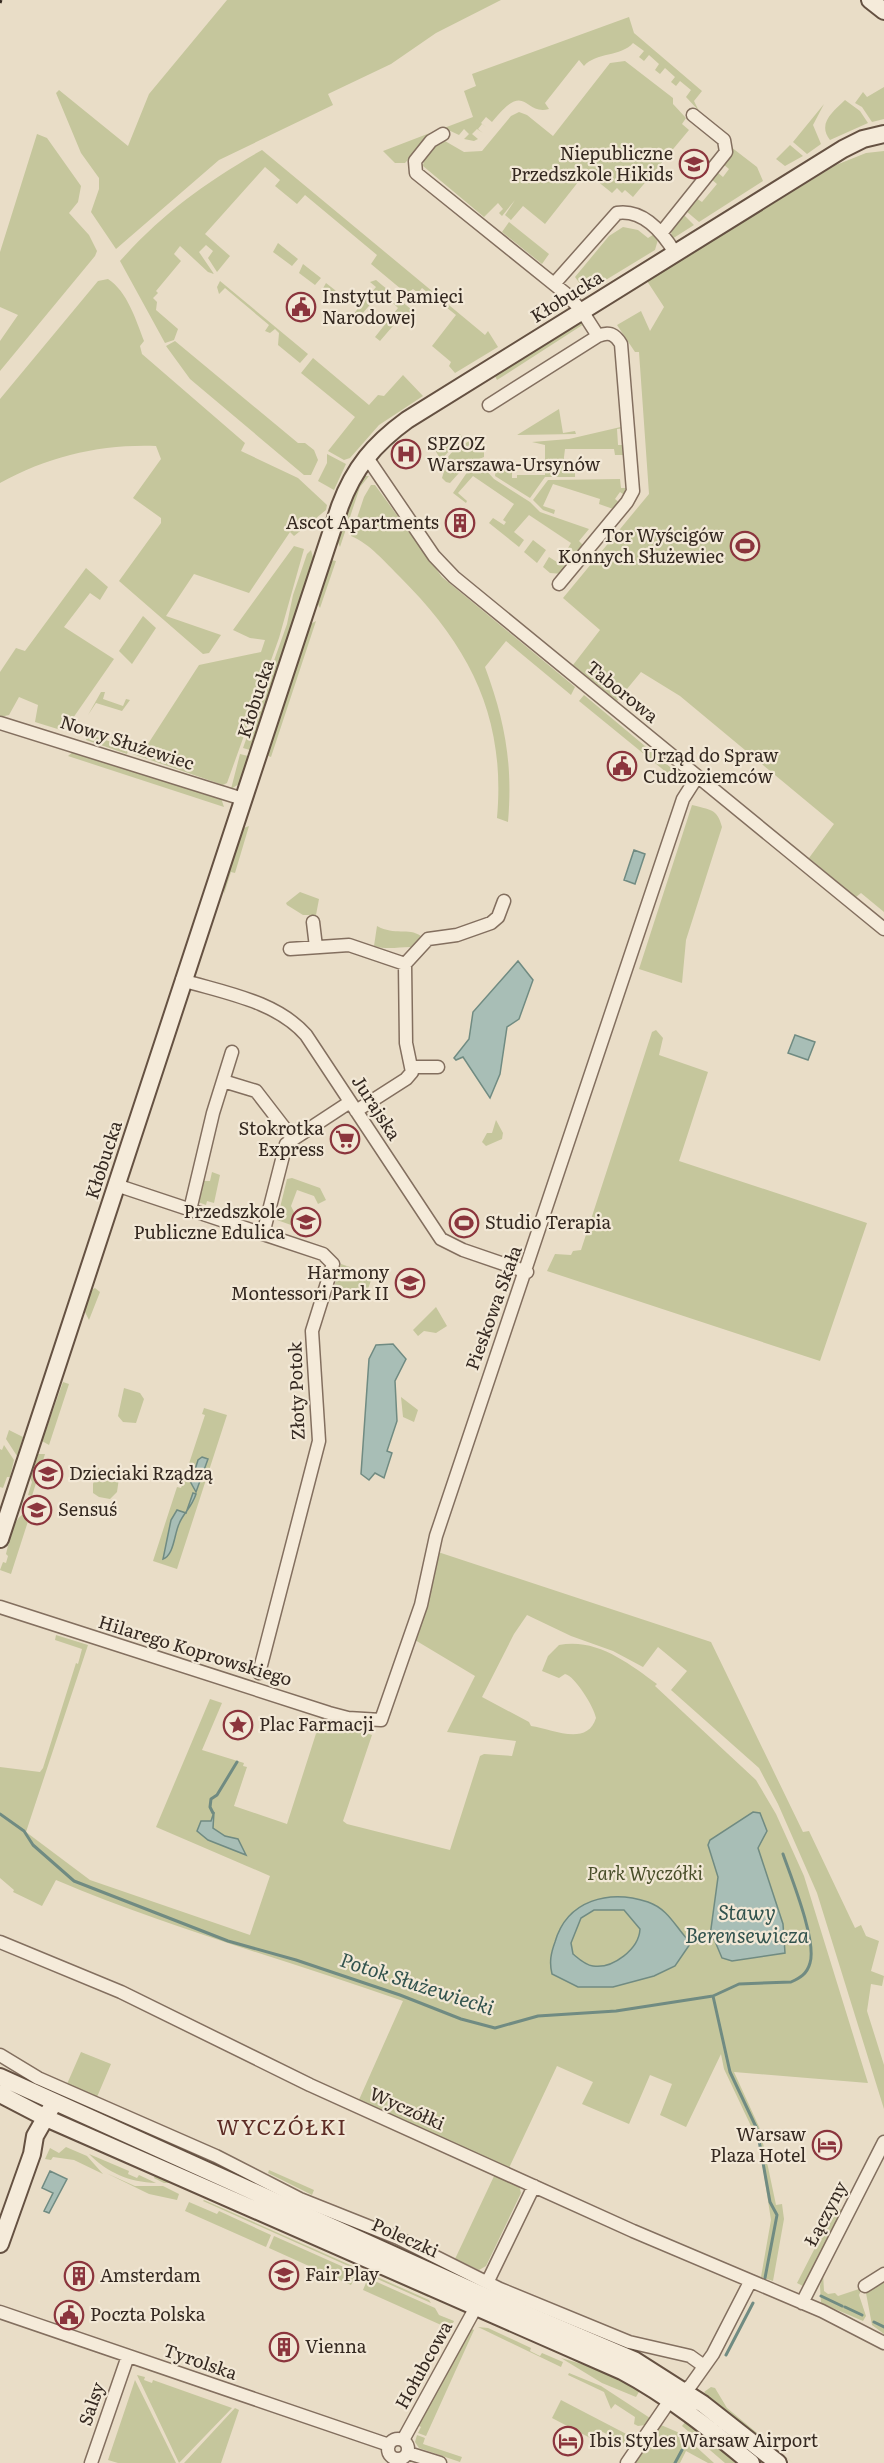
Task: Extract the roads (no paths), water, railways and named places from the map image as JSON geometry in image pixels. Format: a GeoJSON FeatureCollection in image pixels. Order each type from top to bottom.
{"type":"FeatureCollection","features":[{"type":"Feature","properties":{"kind":"street"},"geometry":{"type":"LineString","coordinates":[[870,0],[884,11]]}},
{"type":"Feature","properties":{"kind":"street"},"geometry":{"type":"LineString","coordinates":[[662,232],[726,152],[724,140],[693,115]]}},
{"type":"Feature","properties":{"kind":"street"},"geometry":{"type":"LineString","coordinates":[[443,134],[431,141],[415,161],[416,173],[555,284],[582,311],[598,336]]}},
{"type":"Feature","properties":{"kind":"street","name":"Kłobucka"},"geometry":{"type":"LineString","coordinates":[[0,1539],[182,980],[351,478],[366,456],[386,435],[407,420],[843,149],[862,139],[884,134]]}},
{"type":"Feature","properties":{"kind":"street"},"geometry":{"type":"LineString","coordinates":[[555,284],[617,213],[635,214],[662,232],[675,253]]}},
{"type":"Feature","properties":{"kind":"street"},"geometry":{"type":"LineString","coordinates":[[489,405],[605,332],[612,334],[621,344],[633,490],[627,502],[559,584]]}},
{"type":"Feature","properties":{"kind":"street","name":"Taborowa"},"geometry":{"type":"LineString","coordinates":[[366,456],[434,556],[454,577],[884,929]]}},
{"type":"Feature","properties":{"kind":"street","name":"Nowy Służewiec"},"geometry":{"type":"LineString","coordinates":[[0,723],[243,800]]}},
{"type":"Feature","properties":{"kind":"street","name":"Pieskowa Skała"},"geometry":{"type":"LineString","coordinates":[[381,1720],[421,1605],[438,1528],[506,1324],[526,1272],[683,799],[697,777]]}},
{"type":"Feature","properties":{"kind":"street"},"geometry":{"type":"LineString","coordinates":[[263,1234],[286,1144],[406,1079],[412,1067],[406,1043],[405,964],[428,939],[457,935],[491,923],[498,917],[504,901]]}},
{"type":"Feature","properties":{"kind":"street"},"geometry":{"type":"LineString","coordinates":[[314,922],[316,947]]}},
{"type":"Feature","properties":{"kind":"street"},"geometry":{"type":"LineString","coordinates":[[290,949],[354,946],[405,964]]}},
{"type":"Feature","properties":{"kind":"street","name":"Jurajska"},"geometry":{"type":"LineString","coordinates":[[182,980],[263,1006],[290,1018],[306,1035],[441,1239],[463,1250],[526,1272]]}},
{"type":"Feature","properties":{"kind":"street"},"geometry":{"type":"LineString","coordinates":[[190,1210],[197,1187],[197,1173],[232,1052]]}},
{"type":"Feature","properties":{"kind":"street"},"geometry":{"type":"LineString","coordinates":[[412,1067],[438,1067]]}},
{"type":"Feature","properties":{"kind":"street"},"geometry":{"type":"LineString","coordinates":[[223,1081],[256,1091],[293,1139]]}},
{"type":"Feature","properties":{"kind":"street","name":"Złoty Potok"},"geometry":{"type":"LineString","coordinates":[[116,1185],[327,1255],[333,1267],[312,1330],[319,1441],[259,1673]]}},
{"type":"Feature","properties":{"kind":"street","name":"Hilarego Koprowskiego"},"geometry":{"type":"LineString","coordinates":[[0,1607],[329,1713],[348,1718],[381,1720]]}},
{"type":"Feature","properties":{"kind":"street","name":"Wyczółki"},"geometry":{"type":"LineString","coordinates":[[0,1942],[121,1992],[310,2085],[750,2282],[802,2303],[884,2343]]}},
{"type":"Feature","properties":{"kind":"street","name":"Poleczki"},"geometry":{"type":"LineString","coordinates":[[0,2055],[38,2078],[216,2156],[300,2199],[362,2222],[488,2281],[500,2289],[629,2342],[690,2356],[704,2366]]}},
{"type":"Feature","properties":{"kind":"street","name":"Poleczki"},"geometry":{"type":"LineString","coordinates":[[0,2077],[215,2172],[482,2295],[604,2345],[656,2371],[778,2463]]}},
{"type":"Feature","properties":{"kind":"street","name":"Poleczki"},"geometry":{"type":"LineString","coordinates":[[0,2094],[46,2118],[622,2371],[671,2402],[750,2463]]}},
{"type":"Feature","properties":{"kind":"street"},"geometry":{"type":"LineString","coordinates":[[0,2244],[32,2154],[35,2136],[54,2102]]}},
{"type":"Feature","properties":{"kind":"street","name":"Łączyny"},"geometry":{"type":"LineString","coordinates":[[802,2303],[884,2142]]}},
{"type":"Feature","properties":{"kind":"street"},"geometry":{"type":"LineString","coordinates":[[488,2281],[534,2186]]}},
{"type":"Feature","properties":{"kind":"street"},"geometry":{"type":"LineString","coordinates":[[866,2286],[884,2274]]}},
{"type":"Feature","properties":{"kind":"street"},"geometry":{"type":"LineString","coordinates":[[627,2463],[671,2402],[684,2391],[704,2366],[724,2335],[750,2282]]}},
{"type":"Feature","properties":{"kind":"street","name":"Hołubcowa"},"geometry":{"type":"LineString","coordinates":[[403,2440],[476,2307]]}},
{"type":"Feature","properties":{"kind":"street","name":"Tyrolska"},"geometry":{"type":"LineString","coordinates":[[0,2312],[389,2445]]}},
{"type":"Feature","properties":{"kind":"street","name":"Salsy"},"geometry":{"type":"LineString","coordinates":[[91,2463],[128,2356]]}},
{"type":"Feature","properties":{"kind":"street"},"geometry":{"type":"LineString","coordinates":[[396,2439],[403,2440],[408,2446],[408,2453],[392,2461],[389,2445],[396,2439]]}},
{"type":"Feature","properties":{"kind":"street"},"geometry":{"type":"LineString","coordinates":[[408,2453],[440,2463]]}},
{"type":"Feature","properties":{"kind":"water"},"geometry":{"type":"Polygon","coordinates":[[[634,850],[645,854],[635,884],[624,880],[634,850]]]}},
{"type":"Feature","properties":{"kind":"water"},"geometry":{"type":"Polygon","coordinates":[[[518,961],[533,980],[519,1019],[507,1027],[500,1074],[490,1098],[463,1057],[456,1060],[454,1058],[469,1039],[473,1012],[518,961]]]}},
{"type":"Feature","properties":{"kind":"water"},"geometry":{"type":"Polygon","coordinates":[[[795,1035],[815,1042],[808,1060],[788,1053],[795,1035]]]}},
{"type":"Feature","properties":{"kind":"water"},"geometry":{"type":"Polygon","coordinates":[[[393,1344],[406,1359],[395,1381],[397,1421],[387,1451],[392,1453],[384,1478],[375,1473],[369,1480],[361,1474],[369,1359],[376,1345],[393,1344]]]}},
{"type":"Feature","properties":{"kind":"water"},"geometry":{"type":"Polygon","coordinates":[[[202,1457],[208,1459],[196,1492],[191,1483],[198,1460],[202,1457]]]}},
{"type":"Feature","properties":{"kind":"water"},"geometry":{"type":"Polygon","coordinates":[[[193,1493],[196,1494],[192,1503],[187,1511],[193,1493]]]}},
{"type":"Feature","properties":{"kind":"water"},"geometry":{"type":"Polygon","coordinates":[[[177,1510],[185,1513],[179,1524],[172,1549],[163,1559],[171,1520],[177,1510]]]}},
{"type":"Feature","properties":{"kind":"water"},"geometry":{"type":"Polygon","coordinates":[[[214,1812],[213,1828],[225,1836],[238,1839],[246,1855],[208,1840],[197,1831],[201,1821],[211,1821],[214,1812]]]}},
{"type":"Feature","properties":{"kind":"water","name":"Stawy Berensewicza"},"geometry":{"type":"Polygon","coordinates":[[[753,1812],[760,1813],[767,1831],[758,1848],[783,1924],[785,1953],[732,1961],[722,1958],[714,1939],[690,1944],[675,1966],[654,1976],[613,1987],[578,1987],[552,1974],[552,1954],[561,1928],[579,1907],[591,1901],[619,1897],[648,1902],[666,1913],[688,1940],[710,1936],[718,1877],[708,1845],[710,1840],[753,1812]],[[594,1910],[581,1918],[571,1943],[573,1954],[593,1966],[609,1964],[624,1956],[635,1944],[640,1929],[624,1910],[594,1910]]]}},
{"type":"Feature","properties":{"kind":"water"},"geometry":{"type":"Polygon","coordinates":[[[50,2171],[67,2179],[49,2213],[44,2211],[53,2193],[42,2188],[50,2171]]]}},
{"type":"Feature","properties":{"kind":"waterway"},"geometry":{"type":"LineString","coordinates":[[213,1813],[210,1807],[211,1799],[217,1795],[237,1762]]}},
{"type":"Feature","properties":{"kind":"waterway","name":"Potok Służewiecki"},"geometry":{"type":"LineString","coordinates":[[0,1814],[24,1831],[33,1845],[74,1881],[228,1941],[296,1960],[400,1995],[461,2019],[495,2028],[538,2016],[616,2011],[713,1996],[739,1984],[791,1982],[797,1979],[809,1967],[810,1940],[783,1854]]}},
{"type":"Feature","properties":{"kind":"waterway"},"geometry":{"type":"LineString","coordinates":[[713,1996],[730,2072],[757,2129],[770,2202],[777,2215],[765,2278]]}},
{"type":"Feature","properties":{"kind":"waterway"},"geometry":{"type":"LineString","coordinates":[[821,2296],[842,2306]]}},
{"type":"Feature","properties":{"kind":"waterway"},"geometry":{"type":"LineString","coordinates":[[726,2355],[753,2303]]}},
{"type":"Feature","properties":{"kind":"waterway"},"geometry":{"type":"LineString","coordinates":[[845,2307],[862,2315]]}},
{"type":"Feature","properties":{"kind":"waterway"},"geometry":{"type":"LineString","coordinates":[[874,2322],[884,2327]]}},
{"type":"Feature","properties":{"kind":"waterway"},"geometry":{"type":"LineString","coordinates":[[675,2463],[682,2450]]}},
{"type":"Feature","properties":{"kind":"place","name":"Niepubliczne Przedszkole Hikids"},"geometry":{"type":"Point","coordinates":[694,164]}},
{"type":"Feature","properties":{"kind":"place","name":"Instytut Pamięci Narodowej"},"geometry":{"type":"Point","coordinates":[301,307]}},
{"type":"Feature","properties":{"kind":"place","name":"SPZOZ Warszawa-Ursynów"},"geometry":{"type":"Point","coordinates":[406,454]}},
{"type":"Feature","properties":{"kind":"place","name":"Ascot Apartments"},"geometry":{"type":"Point","coordinates":[460,523]}},
{"type":"Feature","properties":{"kind":"place","name":"Tor Wyścigów Konnych Służewiec"},"geometry":{"type":"Point","coordinates":[745,546]}},
{"type":"Feature","properties":{"kind":"place","name":"Urząd do Spraw Cudzoziemców"},"geometry":{"type":"Point","coordinates":[622,766]}},
{"type":"Feature","properties":{"kind":"place","name":"Stokrotka Express"},"geometry":{"type":"Point","coordinates":[345,1139]}},
{"type":"Feature","properties":{"kind":"place","name":"Przedszkole Publiczne Edulica"},"geometry":{"type":"Point","coordinates":[306,1222]}},
{"type":"Feature","properties":{"kind":"place","name":"Studio Terapia"},"geometry":{"type":"Point","coordinates":[464,1223]}},
{"type":"Feature","properties":{"kind":"place","name":"Harmony Montessori Park II"},"geometry":{"type":"Point","coordinates":[410,1283]}},
{"type":"Feature","properties":{"kind":"place","name":"Dzieciaki Rządzą"},"geometry":{"type":"Point","coordinates":[48,1474]}},
{"type":"Feature","properties":{"kind":"place","name":"Sensuś"},"geometry":{"type":"Point","coordinates":[37,1510]}},
{"type":"Feature","properties":{"kind":"place","name":"Plac Farmacji"},"geometry":{"type":"Point","coordinates":[238,1725]}},
{"type":"Feature","properties":{"kind":"place","name":"Warsaw Plaza Hotel"},"geometry":{"type":"Point","coordinates":[827,2145]}},
{"type":"Feature","properties":{"kind":"place","name":"Fair Play"},"geometry":{"type":"Point","coordinates":[284,2275]}},
{"type":"Feature","properties":{"kind":"place","name":"Amsterdam"},"geometry":{"type":"Point","coordinates":[79,2276]}},
{"type":"Feature","properties":{"kind":"place","name":"Poczta Polska"},"geometry":{"type":"Point","coordinates":[69,2315]}},
{"type":"Feature","properties":{"kind":"place","name":"Vienna"},"geometry":{"type":"Point","coordinates":[284,2347]}},
{"type":"Feature","properties":{"kind":"place","name":"Ibis Styles Warsaw Airport"},"geometry":{"type":"Point","coordinates":[568,2441]}},
{"type":"Feature","properties":{"kind":"district","name":"WYCZÓŁKI"},"geometry":{"type":"Point","coordinates":[282,2128]}},
{"type":"Feature","properties":{"kind":"park label","name":"Park Wyczółki"},"geometry":{"type":"Point","coordinates":[645,1874]}}]}
